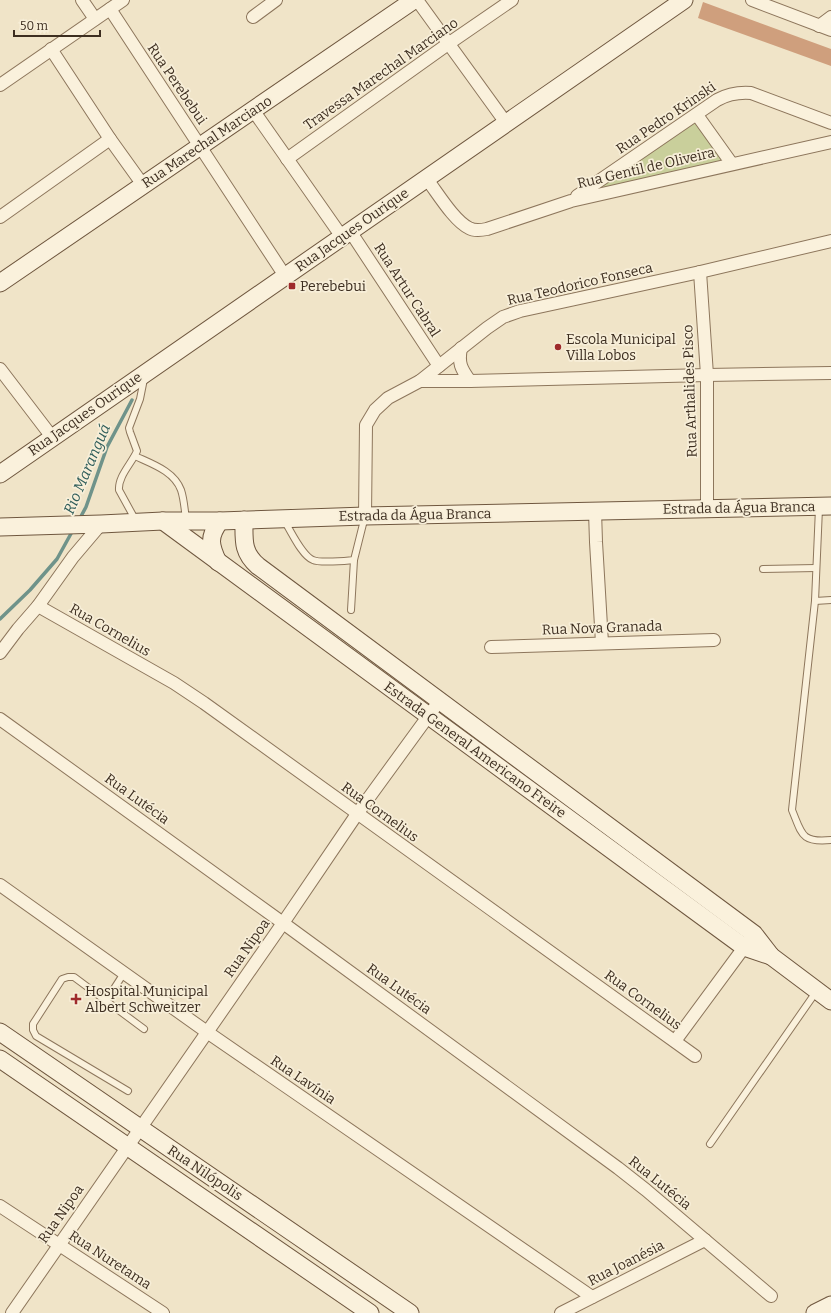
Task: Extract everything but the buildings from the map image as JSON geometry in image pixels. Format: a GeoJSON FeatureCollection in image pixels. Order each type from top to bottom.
{"type":"FeatureCollection","features":[{"type":"Feature","properties":{"kind":"main road","name":"Rua Marechal Marciano"},"geometry":{"type":"LineString","coordinates":[[0,283],[415,0]]}},
{"type":"Feature","properties":{"kind":"main road","name":"Rua Jacques Ourique"},"geometry":{"type":"LineString","coordinates":[[0,474],[52,436],[684,0]]}},
{"type":"Feature","properties":{"kind":"main road","name":"Estrada da Água Branca"},"geometry":{"type":"LineString","coordinates":[[0,527],[96,525],[163,521],[220,521],[365,516],[825,506]]}},
{"type":"Feature","properties":{"kind":"main road","name":"Estrada General Americano Freire"},"geometry":{"type":"LineString","coordinates":[[244,520],[244,544],[246,551],[253,561],[440,700],[749,941]]}},
{"type":"Feature","properties":{"kind":"main road","name":"Estrada General Americano Freire"},"geometry":{"type":"LineString","coordinates":[[163,521],[428,716],[771,956],[831,1000]]}},
{"type":"Feature","properties":{"kind":"main road"},"geometry":{"type":"LineString","coordinates":[[218,562],[213,552],[211,542],[213,532],[220,521]]}},
{"type":"Feature","properties":{"kind":"main road","name":"Rua Nilópolis"},"geometry":{"type":"LineString","coordinates":[[0,1032],[410,1313]]}},
{"type":"Feature","properties":{"kind":"main road"},"geometry":{"type":"LineString","coordinates":[[2,1060],[17,1044]]}},
{"type":"Feature","properties":{"kind":"main road","name":"Rua Nilópolis"},"geometry":{"type":"LineString","coordinates":[[2,1060],[370,1313]]}},
{"type":"Feature","properties":{"kind":"main road"},"geometry":{"type":"LineString","coordinates":[[84,1117],[97,1098]]}},
{"type":"Feature","properties":{"kind":"main road"},"geometry":{"type":"LineString","coordinates":[[815,1313],[831,1305]]}},
{"type":"Feature","properties":{"kind":"street"},"geometry":{"type":"LineString","coordinates":[[82,0],[95,19]]}},
{"type":"Feature","properties":{"kind":"street"},"geometry":{"type":"LineString","coordinates":[[0,85],[123,0]]}},
{"type":"Feature","properties":{"kind":"street"},"geometry":{"type":"LineString","coordinates":[[253,16],[276,0]]}},
{"type":"Feature","properties":{"kind":"street"},"geometry":{"type":"LineString","coordinates":[[415,0],[506,123]]}},
{"type":"Feature","properties":{"kind":"street","name":"Travessa Marechal Marciano"},"geometry":{"type":"LineString","coordinates":[[287,159],[512,0]]}},
{"type":"Feature","properties":{"kind":"street"},"geometry":{"type":"LineString","coordinates":[[752,0],[831,30]]}},
{"type":"Feature","properties":{"kind":"street","name":"Rua Perebebui"},"geometry":{"type":"LineString","coordinates":[[110,9],[285,276]]}},
{"type":"Feature","properties":{"kind":"street"},"geometry":{"type":"LineString","coordinates":[[819,26],[831,17]]}},
{"type":"Feature","properties":{"kind":"street"},"geometry":{"type":"LineString","coordinates":[[51,49],[143,186]]}},
{"type":"Feature","properties":{"kind":"street","name":"Rua Pedro Krinski"},"geometry":{"type":"LineString","coordinates":[[571,201],[717,100],[728,94],[751,92],[831,123]]}},
{"type":"Feature","properties":{"kind":"street","name":"Rua Artur Cabral"},"geometry":{"type":"LineString","coordinates":[[253,110],[287,159],[346,234],[439,366]]}},
{"type":"Feature","properties":{"kind":"street"},"geometry":{"type":"LineString","coordinates":[[697,115],[732,164]]}},
{"type":"Feature","properties":{"kind":"street"},"geometry":{"type":"LineString","coordinates":[[0,217],[110,139]]}},
{"type":"Feature","properties":{"kind":"street","name":"Rua Gentil de Oliveira"},"geometry":{"type":"LineString","coordinates":[[426,178],[455,216],[470,229],[479,230],[488,229],[571,201],[831,142]]}},
{"type":"Feature","properties":{"kind":"street","name":"Rua Teodorico Fonseca"},"geometry":{"type":"LineString","coordinates":[[365,516],[366,425],[375,410],[388,398],[420,381],[503,317],[520,311],[700,272],[831,241]]}},
{"type":"Feature","properties":{"kind":"street","name":"Rua Arthalides Pisco"},"geometry":{"type":"LineString","coordinates":[[700,272],[707,375],[707,509]]}},
{"type":"Feature","properties":{"kind":"street"},"geometry":{"type":"LineString","coordinates":[[461,348],[459,357],[460,366],[470,381]]}},
{"type":"Feature","properties":{"kind":"street"},"geometry":{"type":"LineString","coordinates":[[0,369],[52,436]]}},
{"type":"Feature","properties":{"kind":"street"},"geometry":{"type":"LineString","coordinates":[[420,381],[831,373]]}},
{"type":"Feature","properties":{"kind":"street"},"geometry":{"type":"LineString","coordinates":[[595,512],[602,643]]}},
{"type":"Feature","properties":{"kind":"street"},"geometry":{"type":"LineString","coordinates":[[0,653],[38,606],[96,525]]}},
{"type":"Feature","properties":{"kind":"street","name":"Rua Cornelius"},"geometry":{"type":"LineString","coordinates":[[38,606],[174,683],[204,703],[695,1056]]}},
{"type":"Feature","properties":{"kind":"street","name":"Rua Nova Granada"},"geometry":{"type":"LineString","coordinates":[[491,647],[714,640]]}},
{"type":"Feature","properties":{"kind":"street","name":"Rua Nipoa"},"geometry":{"type":"LineString","coordinates":[[12,1313],[357,814],[440,700]]}},
{"type":"Feature","properties":{"kind":"street","name":"Rua Lutécia"},"geometry":{"type":"LineString","coordinates":[[0,718],[618,1168],[771,1296]]}},
{"type":"Feature","properties":{"kind":"street","name":"Rua Lavínia"},"geometry":{"type":"LineString","coordinates":[[0,885],[207,1032],[592,1297]]}},
{"type":"Feature","properties":{"kind":"street"},"geometry":{"type":"LineString","coordinates":[[674,1041],[749,941]]}},
{"type":"Feature","properties":{"kind":"street","name":"Rua Nuretama"},"geometry":{"type":"LineString","coordinates":[[0,1206],[163,1313]]}},
{"type":"Feature","properties":{"kind":"street","name":"Rua Joanésia"},"geometry":{"type":"LineString","coordinates":[[561,1313],[705,1240]]}},
{"type":"Feature","properties":{"kind":"lane"},"geometry":{"type":"LineString","coordinates":[[137,522],[119,490],[119,486],[137,451],[129,428],[140,398],[145,373]]}},
{"type":"Feature","properties":{"kind":"lane"},"geometry":{"type":"LineString","coordinates":[[135,456],[168,472],[176,479],[181,490],[186,521]]}},
{"type":"Feature","properties":{"kind":"lane"},"geometry":{"type":"LineString","coordinates":[[825,506],[816,568],[815,601],[792,810],[803,835],[818,841],[831,840]]}},
{"type":"Feature","properties":{"kind":"lane"},"geometry":{"type":"LineString","coordinates":[[351,610],[354,560],[365,516]]}},
{"type":"Feature","properties":{"kind":"lane"},"geometry":{"type":"LineString","coordinates":[[283,519],[302,550],[313,561],[344,562],[354,560]]}},
{"type":"Feature","properties":{"kind":"lane"},"geometry":{"type":"LineString","coordinates":[[763,569],[816,568]]}},
{"type":"Feature","properties":{"kind":"lane"},"geometry":{"type":"LineString","coordinates":[[815,601],[831,600]]}},
{"type":"Feature","properties":{"kind":"lane"},"geometry":{"type":"LineString","coordinates":[[106,1001],[124,973]]}},
{"type":"Feature","properties":{"kind":"lane"},"geometry":{"type":"LineString","coordinates":[[128,1091],[36,1036],[33,1030],[33,1024],[62,979],[74,977],[144,1029]]}},
{"type":"Feature","properties":{"kind":"lane"},"geometry":{"type":"LineString","coordinates":[[710,1144],[817,990]]}},
{"type":"Feature","properties":{"kind":"green space"},"geometry":{"type":"Polygon","coordinates":[[[697,115],[732,164],[571,201],[697,115]]]}},
{"type":"Feature","properties":{"kind":"waterway","name":"Rio Maranguá"},"geometry":{"type":"LineString","coordinates":[[79,520],[86,507],[107,447],[132,400]]}},
{"type":"Feature","properties":{"kind":"waterway","name":"Rio Maranguá"},"geometry":{"type":"LineString","coordinates":[[0,619],[30,590],[57,559],[73,530]]}},
{"type":"Feature","properties":{"kind":"place","name":"Perebebui"},"geometry":{"type":"Point","coordinates":[292,286]}},
{"type":"Feature","properties":{"kind":"place","name":"Escola Municipal Villa Lobos"},"geometry":{"type":"Point","coordinates":[558,347]}},
{"type":"Feature","properties":{"kind":"place","name":"Hospital Municipal Albert Schweitzer"},"geometry":{"type":"Point","coordinates":[76,999]}}]}
